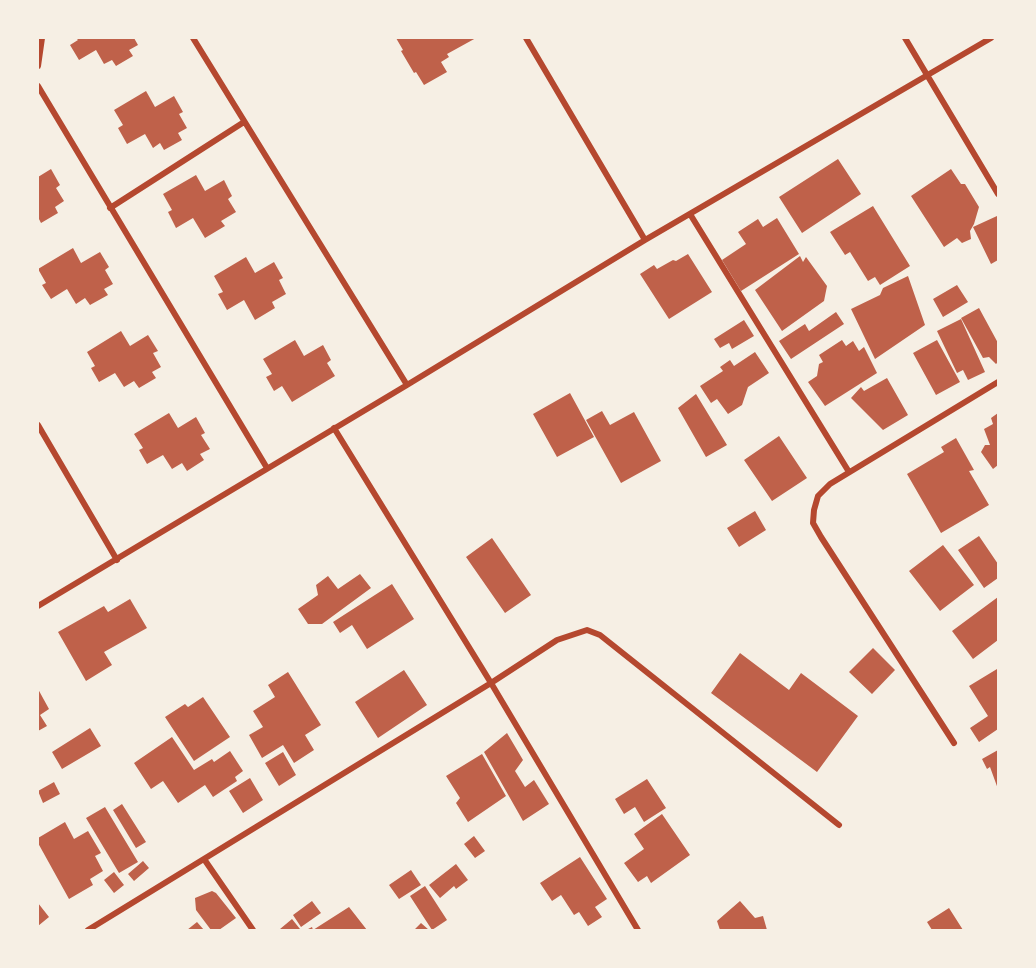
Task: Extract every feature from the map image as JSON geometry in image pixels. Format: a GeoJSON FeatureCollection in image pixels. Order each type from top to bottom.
{"type":"FeatureCollection","features":[{"type":"Feature","properties":{"kind":"street"},"geometry":{"type":"LineString","coordinates":[[38,66],[42,38]]}},
{"type":"Feature","properties":{"kind":"street"},"geometry":{"type":"LineString","coordinates":[[193,38],[408,385]]}},
{"type":"Feature","properties":{"kind":"street"},"geometry":{"type":"LineString","coordinates":[[525,38],[645,240]]}},
{"type":"Feature","properties":{"kind":"street"},"geometry":{"type":"LineString","coordinates":[[905,38],[999,194]]}},
{"type":"Feature","properties":{"kind":"street"},"geometry":{"type":"LineString","coordinates":[[38,606],[645,240],[991,38]]}},
{"type":"Feature","properties":{"kind":"street"},"geometry":{"type":"LineString","coordinates":[[38,86],[267,468]]}},
{"type":"Feature","properties":{"kind":"street"},"geometry":{"type":"LineString","coordinates":[[110,208],[244,122]]}},
{"type":"Feature","properties":{"kind":"street"},"geometry":{"type":"LineString","coordinates":[[690,214],[849,472]]}},
{"type":"Feature","properties":{"kind":"street"},"geometry":{"type":"LineString","coordinates":[[954,743],[813,523],[814,510],[818,496],[830,484],[999,382]]}},
{"type":"Feature","properties":{"kind":"street"},"geometry":{"type":"LineString","coordinates":[[38,425],[117,560]]}},
{"type":"Feature","properties":{"kind":"street"},"geometry":{"type":"LineString","coordinates":[[334,428],[491,683],[638,930]]}},
{"type":"Feature","properties":{"kind":"street"},"geometry":{"type":"LineString","coordinates":[[88,930],[491,683],[556,640],[587,630],[600,635],[839,825]]}},
{"type":"Feature","properties":{"kind":"street"},"geometry":{"type":"LineString","coordinates":[[204,859],[253,930]]}},
{"type":"Feature","properties":{"kind":"building"},"geometry":{"type":"Polygon","coordinates":[[[76,38],[134,38],[138,45],[129,50],[133,56],[116,66],[112,60],[104,64],[96,50],[79,60],[70,45],[78,40],[76,38]]]}},
{"type":"Feature","properties":{"kind":"building"},"geometry":{"type":"Polygon","coordinates":[[[396,38],[476,38],[447,54],[449,57],[441,62],[447,72],[424,85],[416,72],[414,73],[396,38]]]}},
{"type":"Feature","properties":{"kind":"building"},"geometry":{"type":"Polygon","coordinates":[[[146,91],[155,107],[174,96],[183,112],[179,114],[187,128],[178,133],[182,140],[164,150],[160,143],[153,148],[145,134],[127,144],[118,128],[123,125],[114,110],[146,91]]]}},
{"type":"Feature","properties":{"kind":"building"},"geometry":{"type":"Polygon","coordinates":[[[838,159],[861,194],[802,233],[779,197],[838,159]]]}},
{"type":"Feature","properties":{"kind":"building"},"geometry":{"type":"Polygon","coordinates":[[[51,169],[60,185],[56,188],[64,201],[55,207],[58,213],[41,223],[38,217],[38,177],[51,169]]]}},
{"type":"Feature","properties":{"kind":"building"},"geometry":{"type":"Polygon","coordinates":[[[951,169],[961,184],[965,184],[979,207],[970,231],[971,239],[962,243],[957,238],[944,247],[911,196],[951,169]]]}},
{"type":"Feature","properties":{"kind":"building"},"geometry":{"type":"Polygon","coordinates":[[[196,175],[205,191],[224,180],[232,196],[228,199],[236,212],[221,221],[225,226],[205,238],[193,218],[176,228],[168,212],[172,210],[163,194],[196,175]]]}},
{"type":"Feature","properties":{"kind":"building"},"geometry":{"type":"Polygon","coordinates":[[[873,206],[910,266],[880,285],[875,277],[868,281],[850,252],[845,255],[830,232],[873,206]]]}},
{"type":"Feature","properties":{"kind":"building"},"geometry":{"type":"Polygon","coordinates":[[[997,216],[998,260],[991,264],[973,227],[997,216]]]}},
{"type":"Feature","properties":{"kind":"building"},"geometry":{"type":"Polygon","coordinates":[[[777,218],[799,254],[741,291],[722,260],[746,244],[738,232],[758,219],[763,227],[777,218]]]}},
{"type":"Feature","properties":{"kind":"building"},"geometry":{"type":"Polygon","coordinates":[[[73,248],[81,263],[100,252],[109,267],[105,270],[113,284],[104,289],[108,295],[90,305],[85,298],[76,304],[67,289],[51,299],[42,285],[46,283],[38,269],[73,248]]]}},
{"type":"Feature","properties":{"kind":"building"},"geometry":{"type":"Polygon","coordinates":[[[688,254],[712,292],[669,319],[640,274],[654,265],[657,269],[688,254]]]}},
{"type":"Feature","properties":{"kind":"building"},"geometry":{"type":"Polygon","coordinates":[[[800,256],[803,262],[806,257],[827,286],[824,301],[782,331],[755,290],[800,256]]]}},
{"type":"Feature","properties":{"kind":"building"},"geometry":{"type":"Polygon","coordinates":[[[246,257],[255,273],[274,262],[283,278],[279,280],[286,294],[272,302],[275,308],[255,320],[244,300],[227,310],[218,294],[223,292],[214,276],[246,257]]]}},
{"type":"Feature","properties":{"kind":"building"},"geometry":{"type":"Polygon","coordinates":[[[908,276],[925,325],[875,359],[851,309],[880,295],[883,288],[908,276]]]}},
{"type":"Feature","properties":{"kind":"building"},"geometry":{"type":"Polygon","coordinates":[[[957,285],[968,302],[943,317],[933,299],[957,285]]]}},
{"type":"Feature","properties":{"kind":"building"},"geometry":{"type":"Polygon","coordinates":[[[979,308],[998,343],[998,362],[996,364],[989,357],[983,358],[961,318],[979,308]]]}},
{"type":"Feature","properties":{"kind":"building"},"geometry":{"type":"Polygon","coordinates":[[[836,312],[844,324],[791,359],[779,341],[805,324],[809,331],[836,312]]]}},
{"type":"Feature","properties":{"kind":"building"},"geometry":{"type":"Polygon","coordinates":[[[961,319],[985,372],[968,380],[963,370],[957,373],[937,331],[961,319]]]}},
{"type":"Feature","properties":{"kind":"building"},"geometry":{"type":"Polygon","coordinates":[[[744,320],[754,336],[732,349],[729,343],[720,348],[714,339],[744,320]]]}},
{"type":"Feature","properties":{"kind":"building"},"geometry":{"type":"Polygon","coordinates":[[[121,331],[130,346],[148,335],[158,351],[153,353],[161,367],[152,372],[156,378],[139,388],[134,381],[124,387],[115,373],[99,382],[91,368],[95,366],[87,352],[121,331]]]}},
{"type":"Feature","properties":{"kind":"building"},"geometry":{"type":"Polygon","coordinates":[[[295,340],[304,356],[323,345],[331,360],[327,363],[335,376],[292,402],[282,386],[274,391],[266,377],[272,374],[263,359],[295,340]]]}},
{"type":"Feature","properties":{"kind":"building"},"geometry":{"type":"Polygon","coordinates":[[[842,340],[846,346],[853,341],[859,351],[864,347],[877,373],[825,406],[808,382],[817,376],[819,364],[823,362],[819,355],[842,340]]]}},
{"type":"Feature","properties":{"kind":"building"},"geometry":{"type":"Polygon","coordinates":[[[937,340],[960,382],[936,395],[913,353],[937,340]]]}},
{"type":"Feature","properties":{"kind":"building"},"geometry":{"type":"Polygon","coordinates":[[[755,352],[769,373],[748,387],[742,405],[728,414],[717,399],[711,403],[700,386],[723,371],[720,367],[730,360],[734,366],[755,352]]]}},
{"type":"Feature","properties":{"kind":"building"},"geometry":{"type":"Polygon","coordinates":[[[887,378],[908,415],[883,430],[851,398],[861,387],[864,391],[887,378]]]}},
{"type":"Feature","properties":{"kind":"building"},"geometry":{"type":"Polygon","coordinates":[[[570,393],[594,437],[557,457],[533,414],[570,393]]]}},
{"type":"Feature","properties":{"kind":"building"},"geometry":{"type":"Polygon","coordinates":[[[696,394],[727,445],[706,457],[678,408],[696,394]]]}},
{"type":"Feature","properties":{"kind":"building"},"geometry":{"type":"Polygon","coordinates":[[[602,411],[610,425],[634,412],[661,461],[621,483],[586,420],[602,411]]]}},
{"type":"Feature","properties":{"kind":"building"},"geometry":{"type":"Polygon","coordinates":[[[169,413],[178,428],[196,417],[205,433],[201,435],[210,449],[200,454],[204,460],[187,471],[182,463],[172,469],[163,455],[147,464],[139,450],[143,448],[134,434],[169,413]]]}},
{"type":"Feature","properties":{"kind":"building"},"geometry":{"type":"Polygon","coordinates":[[[998,413],[998,465],[993,469],[981,452],[985,445],[990,445],[984,429],[993,424],[991,418],[998,413]]]}},
{"type":"Feature","properties":{"kind":"building"},"geometry":{"type":"Polygon","coordinates":[[[779,436],[807,478],[772,501],[744,460],[779,436]]]}},
{"type":"Feature","properties":{"kind":"building"},"geometry":{"type":"Polygon","coordinates":[[[956,438],[974,470],[969,471],[989,505],[941,533],[907,474],[944,452],[941,447],[956,438]]]}},
{"type":"Feature","properties":{"kind":"building"},"geometry":{"type":"Polygon","coordinates":[[[755,511],[766,530],[739,547],[727,528],[755,511]]]}},
{"type":"Feature","properties":{"kind":"building"},"geometry":{"type":"Polygon","coordinates":[[[979,536],[998,564],[998,578],[984,588],[958,550],[979,536]]]}},
{"type":"Feature","properties":{"kind":"building"},"geometry":{"type":"Polygon","coordinates":[[[492,538],[531,595],[505,613],[466,557],[492,538]]]}},
{"type":"Feature","properties":{"kind":"building"},"geometry":{"type":"Polygon","coordinates":[[[943,545],[974,585],[940,611],[909,571],[943,545]]]}},
{"type":"Feature","properties":{"kind":"building"},"geometry":{"type":"Polygon","coordinates":[[[360,574],[371,588],[322,624],[308,624],[298,609],[318,595],[316,585],[328,576],[338,589],[360,574]]]}},
{"type":"Feature","properties":{"kind":"building"},"geometry":{"type":"Polygon","coordinates":[[[392,584],[414,619],[367,649],[352,625],[340,633],[333,622],[392,584]]]}},
{"type":"Feature","properties":{"kind":"building"},"geometry":{"type":"Polygon","coordinates":[[[998,597],[998,640],[973,659],[952,631],[998,597]]]}},
{"type":"Feature","properties":{"kind":"building"},"geometry":{"type":"Polygon","coordinates":[[[130,599],[147,628],[104,652],[112,665],[86,681],[58,632],[104,606],[108,612],[130,599]]]}},
{"type":"Feature","properties":{"kind":"building"},"geometry":{"type":"Polygon","coordinates":[[[873,648],[895,670],[872,694],[849,672],[873,648]]]}},
{"type":"Feature","properties":{"kind":"building"},"geometry":{"type":"Polygon","coordinates":[[[740,653],[789,690],[801,673],[858,716],[817,772],[711,693],[740,653]]]}},
{"type":"Feature","properties":{"kind":"building"},"geometry":{"type":"Polygon","coordinates":[[[997,669],[998,729],[979,742],[970,728],[988,716],[969,686],[997,669]]]}},
{"type":"Feature","properties":{"kind":"building"},"geometry":{"type":"Polygon","coordinates":[[[404,670],[427,705],[378,738],[355,702],[404,670]]]}},
{"type":"Feature","properties":{"kind":"building"},"geometry":{"type":"Polygon","coordinates":[[[288,672],[321,725],[305,735],[314,750],[294,763],[283,745],[262,758],[249,735],[263,727],[253,711],[275,697],[268,685],[288,672]]]}},
{"type":"Feature","properties":{"kind":"building"},"geometry":{"type":"Polygon","coordinates":[[[38,689],[49,709],[40,715],[47,726],[38,731],[38,689]]]}},
{"type":"Feature","properties":{"kind":"building"},"geometry":{"type":"Polygon","coordinates":[[[203,697],[230,737],[194,761],[165,717],[185,704],[188,707],[203,697]]]}},
{"type":"Feature","properties":{"kind":"building"},"geometry":{"type":"Polygon","coordinates":[[[90,728],[101,746],[62,769],[52,752],[90,728]]]}},
{"type":"Feature","properties":{"kind":"building"},"geometry":{"type":"Polygon","coordinates":[[[507,733],[523,760],[515,771],[525,787],[534,780],[549,804],[523,821],[484,752],[507,733]]]}},
{"type":"Feature","properties":{"kind":"building"},"geometry":{"type":"Polygon","coordinates":[[[172,737],[194,770],[212,759],[214,762],[230,751],[243,771],[235,777],[237,781],[213,797],[205,785],[178,803],[163,781],[151,789],[134,763],[172,737]]]}},
{"type":"Feature","properties":{"kind":"building"},"geometry":{"type":"Polygon","coordinates":[[[998,750],[998,789],[990,767],[987,769],[982,759],[998,750]]]}},
{"type":"Feature","properties":{"kind":"building"},"geometry":{"type":"Polygon","coordinates":[[[283,752],[296,775],[279,786],[265,763],[283,752]]]}},
{"type":"Feature","properties":{"kind":"building"},"geometry":{"type":"Polygon","coordinates":[[[482,754],[506,796],[468,822],[456,803],[460,798],[446,776],[482,754]]]}},
{"type":"Feature","properties":{"kind":"building"},"geometry":{"type":"Polygon","coordinates":[[[250,778],[263,800],[243,813],[229,791],[250,778]]]}},
{"type":"Feature","properties":{"kind":"building"},"geometry":{"type":"Polygon","coordinates":[[[647,779],[666,808],[644,822],[635,807],[624,814],[615,799],[647,779]]]}},
{"type":"Feature","properties":{"kind":"building"},"geometry":{"type":"Polygon","coordinates":[[[54,782],[60,794],[43,803],[38,791],[54,782]]]}},
{"type":"Feature","properties":{"kind":"building"},"geometry":{"type":"Polygon","coordinates":[[[122,804],[146,842],[136,848],[113,810],[122,804]]]}},
{"type":"Feature","properties":{"kind":"building"},"geometry":{"type":"Polygon","coordinates":[[[105,807],[138,862],[119,873],[86,818],[105,807]]]}},
{"type":"Feature","properties":{"kind":"building"},"geometry":{"type":"Polygon","coordinates":[[[662,814],[690,855],[651,883],[647,876],[638,882],[624,863],[644,849],[634,834],[662,814]]]}},
{"type":"Feature","properties":{"kind":"building"},"geometry":{"type":"Polygon","coordinates":[[[65,822],[74,839],[88,831],[101,853],[95,856],[103,871],[90,879],[93,885],[69,899],[38,843],[38,838],[65,822]]]}},
{"type":"Feature","properties":{"kind":"building"},"geometry":{"type":"Polygon","coordinates":[[[474,836],[485,851],[475,858],[464,844],[474,836]]]}},
{"type":"Feature","properties":{"kind":"building"},"geometry":{"type":"Polygon","coordinates":[[[580,857],[607,899],[595,907],[602,917],[588,926],[579,912],[574,915],[561,895],[552,901],[540,883],[580,857]]]}},
{"type":"Feature","properties":{"kind":"building"},"geometry":{"type":"Polygon","coordinates":[[[143,861],[149,868],[134,881],[128,874],[143,861]]]}},
{"type":"Feature","properties":{"kind":"building"},"geometry":{"type":"Polygon","coordinates":[[[456,864],[468,880],[456,889],[454,886],[440,898],[429,885],[456,864]]]}},
{"type":"Feature","properties":{"kind":"building"},"geometry":{"type":"Polygon","coordinates":[[[411,870],[421,885],[399,899],[389,885],[411,870]]]}},
{"type":"Feature","properties":{"kind":"building"},"geometry":{"type":"Polygon","coordinates":[[[114,872],[124,885],[114,893],[104,880],[114,872]]]}},
{"type":"Feature","properties":{"kind":"building"},"geometry":{"type":"Polygon","coordinates":[[[425,886],[447,920],[432,930],[410,896],[425,886]]]}},
{"type":"Feature","properties":{"kind":"building"},"geometry":{"type":"Polygon","coordinates":[[[212,891],[236,918],[219,930],[211,930],[196,910],[195,898],[212,891]]]}},
{"type":"Feature","properties":{"kind":"building"},"geometry":{"type":"Polygon","coordinates":[[[312,901],[321,913],[301,927],[293,915],[312,901]]]}},
{"type":"Feature","properties":{"kind":"building"},"geometry":{"type":"Polygon","coordinates":[[[740,901],[755,918],[763,916],[767,930],[720,930],[717,921],[740,901]]]}},
{"type":"Feature","properties":{"kind":"building"},"geometry":{"type":"Polygon","coordinates":[[[38,903],[49,917],[38,926],[38,903]]]}},
{"type":"Feature","properties":{"kind":"building"},"geometry":{"type":"Polygon","coordinates":[[[349,907],[367,930],[313,930],[349,907]]]}},
{"type":"Feature","properties":{"kind":"building"},"geometry":{"type":"Polygon","coordinates":[[[949,908],[963,930],[932,930],[927,922],[949,908]]]}},
{"type":"Feature","properties":{"kind":"building"},"geometry":{"type":"Polygon","coordinates":[[[292,919],[300,929],[280,929],[292,919]]]}},
{"type":"Feature","properties":{"kind":"building"},"geometry":{"type":"Polygon","coordinates":[[[197,922],[204,930],[187,930],[197,922]]]}},
{"type":"Feature","properties":{"kind":"building"},"geometry":{"type":"Polygon","coordinates":[[[421,923],[429,930],[414,930],[421,923]]]}}]}
